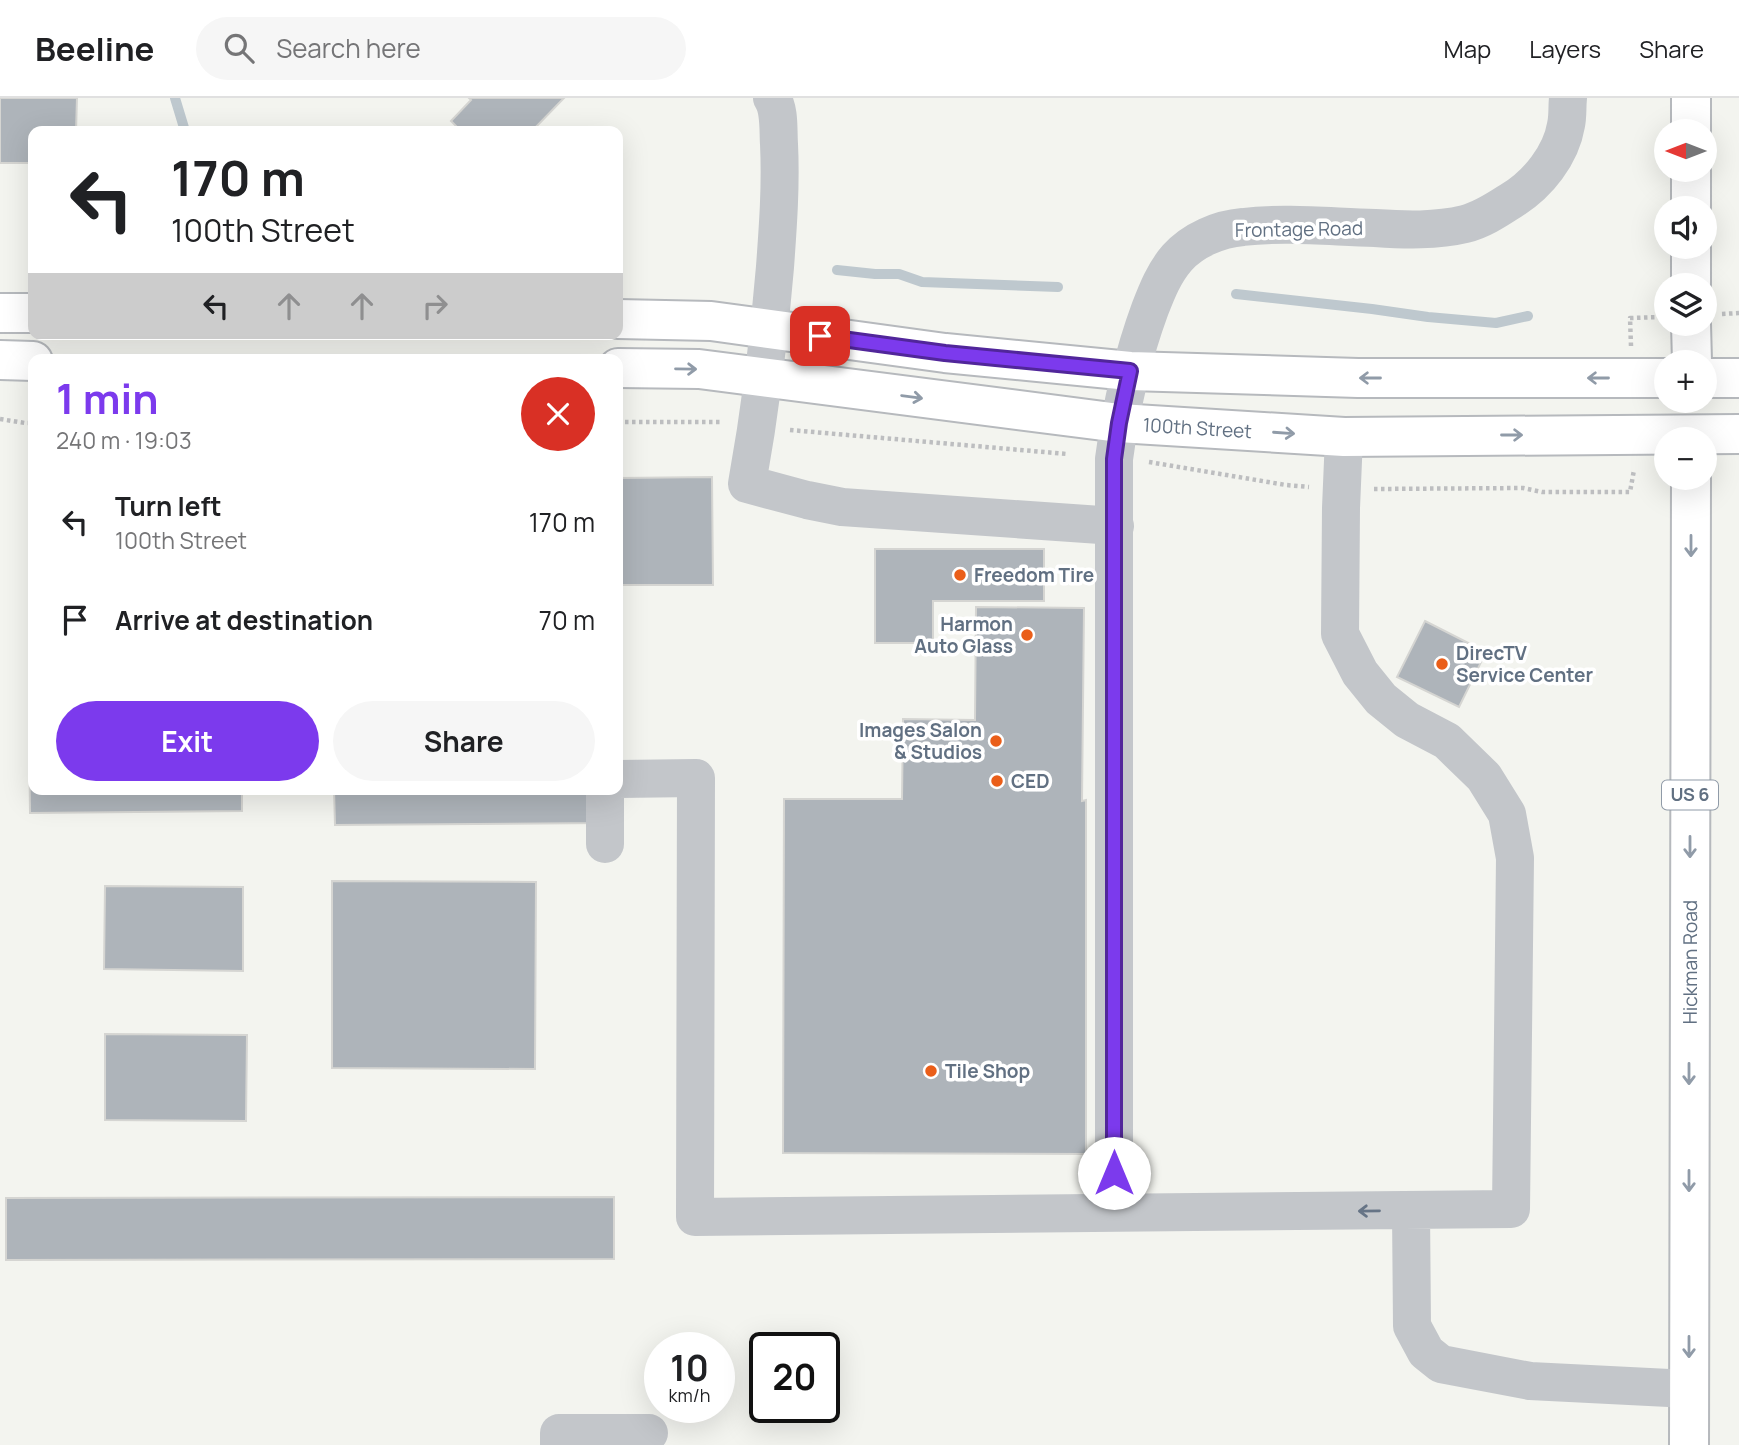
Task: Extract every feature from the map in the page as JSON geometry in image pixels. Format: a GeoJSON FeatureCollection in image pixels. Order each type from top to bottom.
{"type":"FeatureCollection","features":[{"type":"Feature","properties":{"kind":"main road"},"geometry":{"type":"LineString","coordinates":[[1691,98],[1691,119]]}},
{"type":"Feature","properties":{"kind":"main road"},"geometry":{"type":"LineString","coordinates":[[0,313],[28,313]]}},
{"type":"Feature","properties":{"kind":"main road"},"geometry":{"type":"LineString","coordinates":[[623,319],[710,321],[945,353],[1130,371],[1358,378],[1654,378]]}},
{"type":"Feature","properties":{"kind":"main road"},"geometry":{"type":"LineString","coordinates":[[0,360],[28,360]]}},
{"type":"Feature","properties":{"kind":"main road","name":"100th Street"},"geometry":{"type":"LineString","coordinates":[[623,368],[699,369],[1119,423],[1344,437],[1691,424],[1739,434]]}},
{"type":"Feature","properties":{"kind":"main road"},"geometry":{"type":"LineString","coordinates":[[1717,378],[1739,378]]}},
{"type":"Feature","properties":{"kind":"main road","name":"Hickman Road"},"geometry":{"type":"LineString","coordinates":[[1689,1445],[1691,490]]}},
{"type":"Feature","properties":{"kind":"lane"},"geometry":{"type":"LineString","coordinates":[[772,98],[776,104],[780,171],[770,329],[747,484],[842,507],[1115,526]]}},
{"type":"Feature","properties":{"kind":"lane","name":"Frontage Road"},"geometry":{"type":"LineString","coordinates":[[1114,1213],[1114,459],[1130,371],[1160,282],[1177,258],[1192,245],[1208,235],[1240,227],[1410,230],[1448,227],[1486,216],[1526,191],[1555,155],[1566,125],[1568,98]]}},
{"type":"Feature","properties":{"kind":"lane"},"geometry":{"type":"LineString","coordinates":[[623,779],[696,778],[695,1217],[1511,1209],[1515,858],[1507,814],[1484,777],[1447,741],[1407,720],[1381,699],[1360,673],[1340,634],[1344,437]]}},
{"type":"Feature","properties":{"kind":"lane"},"geometry":{"type":"LineString","coordinates":[[605,795],[605,844]]}},
{"type":"Feature","properties":{"kind":"lane"},"geometry":{"type":"LineString","coordinates":[[1411,1210],[1412,1326],[1426,1352],[1441,1364],[1530,1381],[1689,1389]]}},
{"type":"Feature","properties":{"kind":"lane"},"geometry":{"type":"LineString","coordinates":[[559,1445],[559,1433],[649,1433]]}},
{"type":"Feature","properties":{"kind":"path"},"geometry":{"type":"LineString","coordinates":[[1632,348],[1630,318],[1647,317]]}},
{"type":"Feature","properties":{"kind":"path"},"geometry":{"type":"LineString","coordinates":[[0,419],[28,424]]}},
{"type":"Feature","properties":{"kind":"building"},"geometry":{"type":"Polygon","coordinates":[[[0,98],[77,98],[76,126],[28,126],[28,163],[0,163],[0,98]]]}},
{"type":"Feature","properties":{"kind":"building"},"geometry":{"type":"Polygon","coordinates":[[[469,98],[564,98],[537,126],[456,126],[451,121],[471,100],[469,98]]]}},
{"type":"Feature","properties":{"kind":"building"},"geometry":{"type":"Polygon","coordinates":[[[712,477],[713,585],[623,585],[623,478],[712,477]]]}},
{"type":"Feature","properties":{"kind":"building","name":"Freedom Tire"},"geometry":{"type":"Polygon","coordinates":[[[875,549],[1044,549],[1044,601],[933,601],[933,643],[875,643],[875,549]]]}},
{"type":"Feature","properties":{"kind":"building"},"geometry":{"type":"Polygon","coordinates":[[[976,607],[1084,608],[1082,801],[1086,800],[1086,1154],[783,1153],[784,799],[902,799],[903,719],[975,720],[976,607]]]}},
{"type":"Feature","properties":{"kind":"building","name":"DirecTV Service Center"},"geometry":{"type":"Polygon","coordinates":[[[1425,621],[1486,652],[1459,707],[1397,677],[1425,621]]]}},
{"type":"Feature","properties":{"kind":"building"},"geometry":{"type":"Polygon","coordinates":[[[30,795],[242,795],[242,811],[30,813],[30,795]]]}},
{"type":"Feature","properties":{"kind":"building"},"geometry":{"type":"Polygon","coordinates":[[[334,795],[602,795],[602,823],[335,825],[334,795]]]}},
{"type":"Feature","properties":{"kind":"building"},"geometry":{"type":"Polygon","coordinates":[[[332,881],[536,882],[535,1069],[332,1068],[332,881]]]}},
{"type":"Feature","properties":{"kind":"building"},"geometry":{"type":"Polygon","coordinates":[[[105,886],[243,887],[243,971],[104,969],[105,886]]]}},
{"type":"Feature","properties":{"kind":"building"},"geometry":{"type":"Polygon","coordinates":[[[105,1034],[247,1035],[246,1121],[105,1120],[105,1034]]]}},
{"type":"Feature","properties":{"kind":"building"},"geometry":{"type":"Polygon","coordinates":[[[614,1197],[614,1259],[6,1260],[6,1198],[614,1197]]]}},
{"type":"Feature","properties":{"kind":"waterway"},"geometry":{"type":"LineString","coordinates":[[175,98],[183,126]]}},
{"type":"Feature","properties":{"kind":"waterway"},"geometry":{"type":"LineString","coordinates":[[837,270],[899,274],[922,282],[1058,287]]}},
{"type":"Feature","properties":{"kind":"waterway"},"geometry":{"type":"LineString","coordinates":[[1236,294],[1496,323],[1528,316]]}},
{"type":"Feature","properties":{"kind":"place","name":"Freedom Tire"},"geometry":{"type":"Point","coordinates":[960,575]}},
{"type":"Feature","properties":{"kind":"place","name":"Harmon Auto Glass"},"geometry":{"type":"Point","coordinates":[1027,635]}},
{"type":"Feature","properties":{"kind":"place","name":"DirecTV Service Center"},"geometry":{"type":"Point","coordinates":[1442,664]}},
{"type":"Feature","properties":{"kind":"place","name":"Images Salon & Studios"},"geometry":{"type":"Point","coordinates":[996,741]}},
{"type":"Feature","properties":{"kind":"place","name":"CED"},"geometry":{"type":"Point","coordinates":[997,781]}},
{"type":"Feature","properties":{"kind":"place","name":"Tile Shop"},"geometry":{"type":"Point","coordinates":[931,1071]}},
{"type":"Feature","properties":{"kind":"route"},"geometry":{"type":"LineString","coordinates":[[820,336],[945,353],[1130,371],[1114,459],[1114,1173]]}}]}
